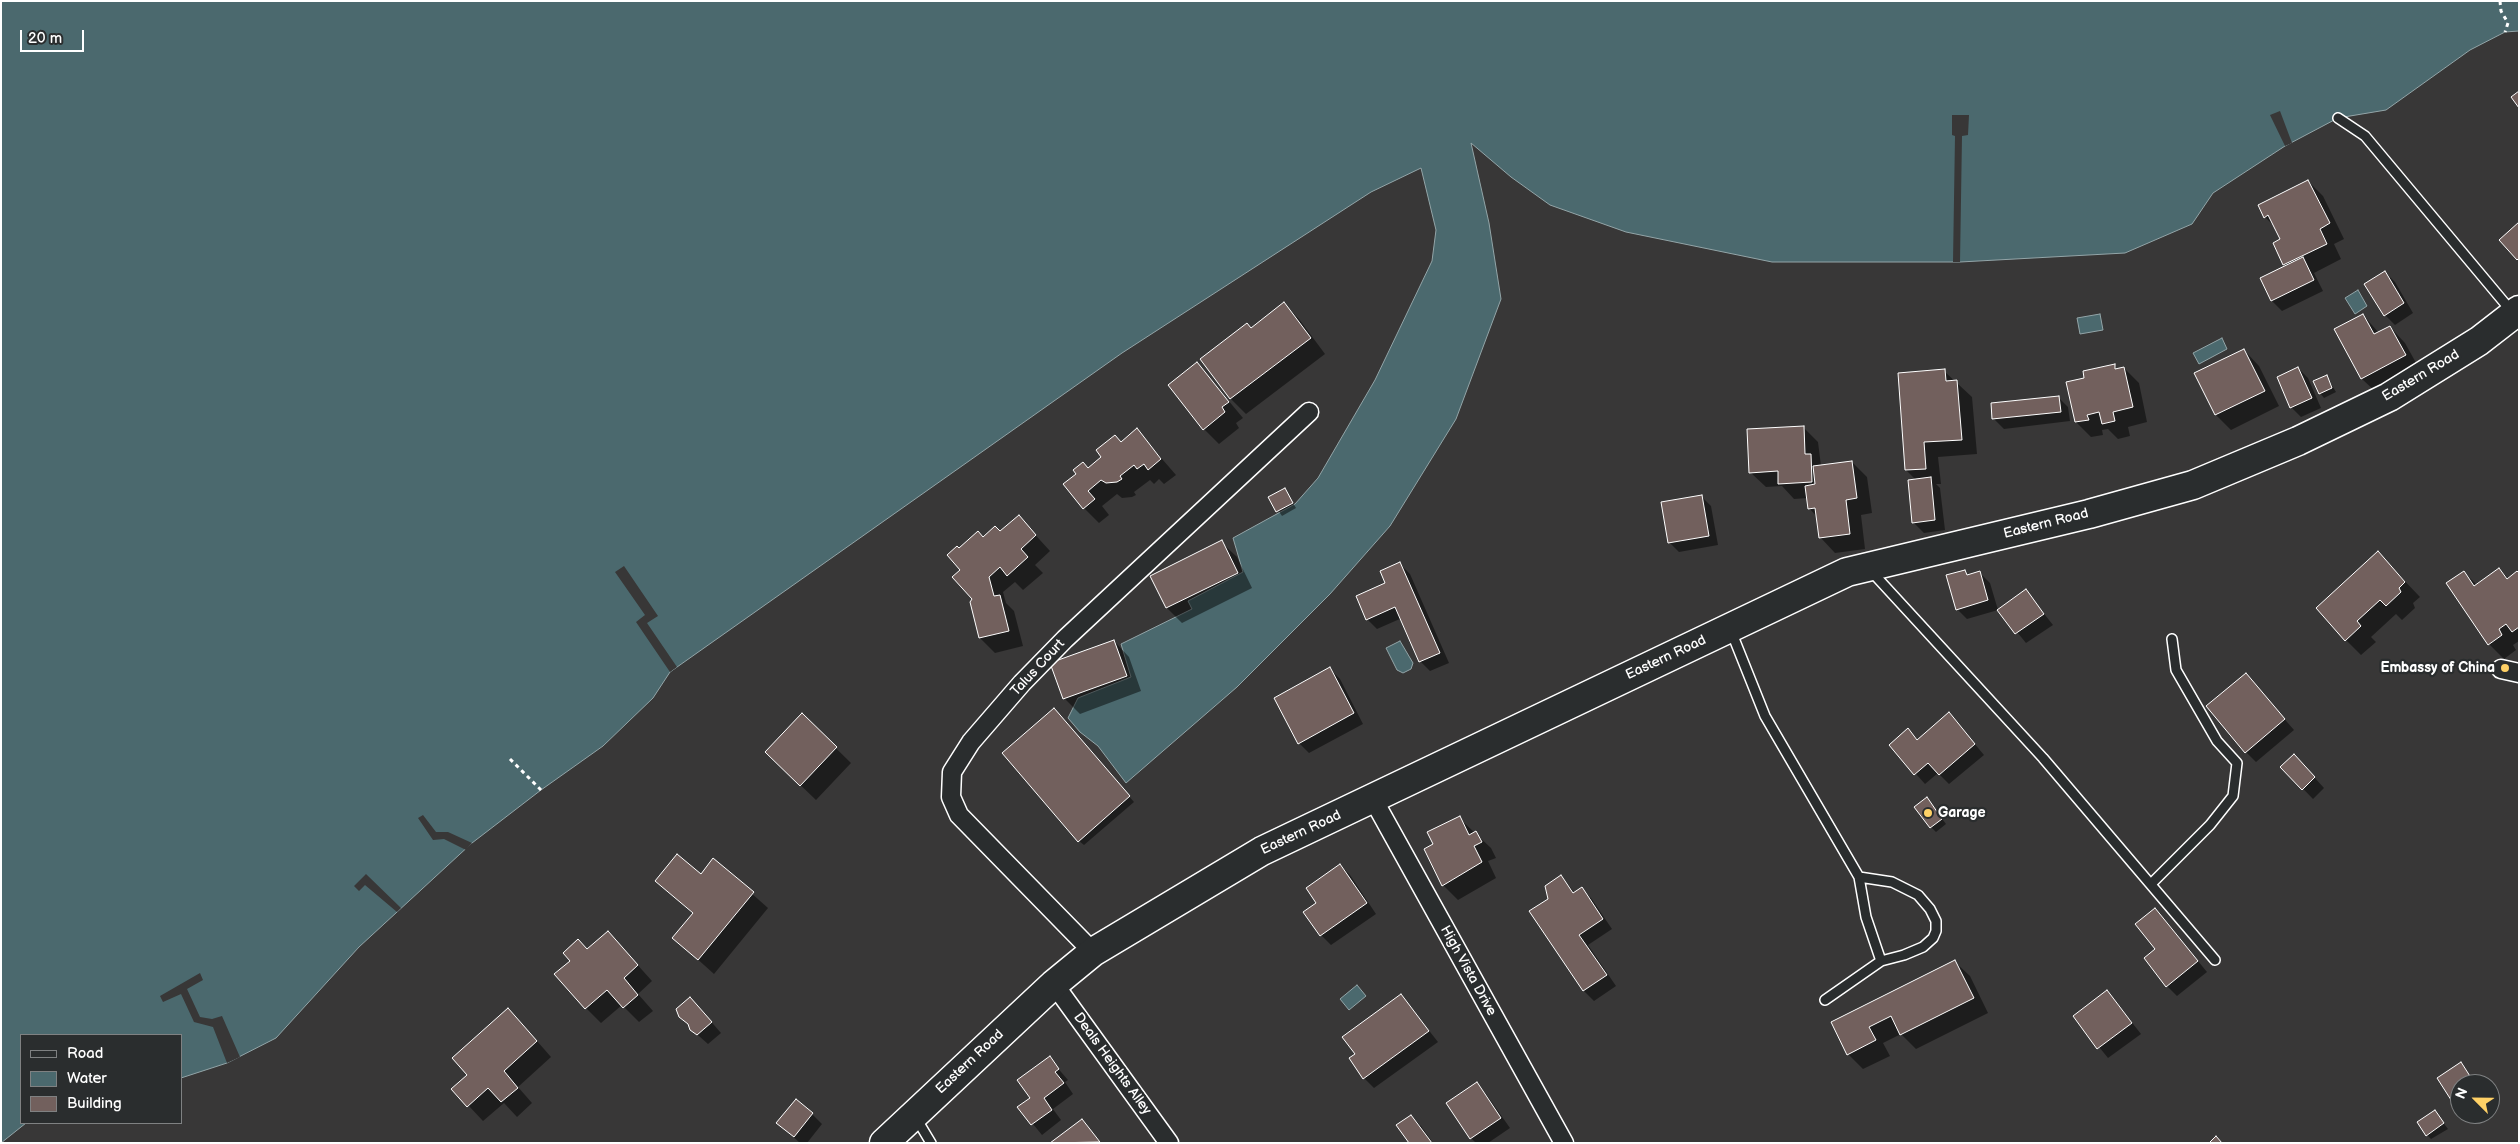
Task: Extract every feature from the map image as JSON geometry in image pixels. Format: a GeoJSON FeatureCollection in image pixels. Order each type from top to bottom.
{"type":"FeatureCollection","features":[{"type":"Feature","properties":{"kind":"highway","name":"Eastern Road"},"geometry":{"type":"LineString","coordinates":[[892,1140],[914,1114],[1054,984],[1093,952],[1262,850],[1373,799],[1404,781],[1847,572],[2089,514],[2193,485],[2298,441],[2389,397],[2479,341],[2517,313]]}},
{"type":"Feature","properties":{"kind":"street","name":"Talus Court"},"geometry":{"type":"LineString","coordinates":[[1093,952],[959,815],[951,797],[952,772],[971,742],[1065,639],[1309,412]]}},
{"type":"Feature","properties":{"kind":"street"},"geometry":{"type":"LineString","coordinates":[[2501,669],[2519,673]]}},
{"type":"Feature","properties":{"kind":"street","name":"High Vista Drive"},"geometry":{"type":"LineString","coordinates":[[1373,799],[1564,1143]]}},
{"type":"Feature","properties":{"kind":"street","name":"Deals Heights Alley"},"geometry":{"type":"LineString","coordinates":[[1054,984],[1169,1143]]}},
{"type":"Feature","properties":{"kind":"lane"},"geometry":{"type":"LineString","coordinates":[[2338,118],[2365,136],[2517,313]]}},
{"type":"Feature","properties":{"kind":"lane"},"geometry":{"type":"LineString","coordinates":[[1868,567],[2043,758],[2215,960]]}},
{"type":"Feature","properties":{"kind":"lane"},"geometry":{"type":"LineString","coordinates":[[1730,628],[1765,716],[1859,876],[1866,917],[1881,961]]}},
{"type":"Feature","properties":{"kind":"lane"},"geometry":{"type":"LineString","coordinates":[[2151,884],[2210,825],[2233,796],[2237,763],[2217,741],[2176,670],[2172,639]]}},
{"type":"Feature","properties":{"kind":"lane"},"geometry":{"type":"LineString","coordinates":[[1825,1000],[1881,961],[1904,955],[1923,947],[1933,938],[1936,922],[1930,908],[1918,895],[1892,882],[1859,876]]}},
{"type":"Feature","properties":{"kind":"lane"},"geometry":{"type":"LineString","coordinates":[[914,1114],[931,1143]]}},
{"type":"Feature","properties":{"kind":"path"},"geometry":{"type":"LineString","coordinates":[[2500,1],[2501,12],[2508,23],[2506,32]]}},
{"type":"Feature","properties":{"kind":"path"},"geometry":{"type":"LineString","coordinates":[[510,759],[541,790]]}},
{"type":"Feature","properties":{"kind":"water"},"geometry":{"type":"Polygon","coordinates":[[[1,1],[2519,1],[2519,31],[2505,32],[2470,50],[2386,110],[2338,118],[2285,146],[2213,193],[2192,224],[2125,253],[1960,262],[1772,262],[1626,232],[1550,205],[1511,177],[1471,143],[1489,223],[1501,299],[1456,419],[1390,526],[1330,594],[1237,687],[1126,783],[1098,746],[1080,732],[1068,718],[1078,698],[1131,677],[1121,644],[1192,609],[1188,601],[1243,572],[1233,538],[1295,504],[1318,478],[1375,380],[1432,261],[1436,230],[1421,168],[1371,192],[1122,353],[670,672],[653,698],[603,746],[541,790],[472,843],[359,947],[276,1038],[227,1063],[182,1078],[182,1034],[20,1034],[20,1124],[25,1124],[1,1143],[1,1]]]}},
{"type":"Feature","properties":{"kind":"water"},"geometry":{"type":"Polygon","coordinates":[[[2358,290],[2367,306],[2355,314],[2345,298],[2358,290]]]}},
{"type":"Feature","properties":{"kind":"water"},"geometry":{"type":"Polygon","coordinates":[[[2100,314],[2103,330],[2080,334],[2077,318],[2100,314]]]}},
{"type":"Feature","properties":{"kind":"water"},"geometry":{"type":"Polygon","coordinates":[[[2222,338],[2227,349],[2199,364],[2193,353],[2222,338]]]}},
{"type":"Feature","properties":{"kind":"water"},"geometry":{"type":"Polygon","coordinates":[[[1400,641],[1413,663],[1411,669],[1403,673],[1397,670],[1386,648],[1400,641]]]}},
{"type":"Feature","properties":{"kind":"water"},"geometry":{"type":"Polygon","coordinates":[[[1357,985],[1366,996],[1349,1010],[1340,999],[1357,985]]]}},
{"type":"Feature","properties":{"kind":"pier"},"geometry":{"type":"Polygon","coordinates":[[[2280,111],[2292,143],[2285,146],[2270,115],[2280,111]]]}},
{"type":"Feature","properties":{"kind":"pier"},"geometry":{"type":"Polygon","coordinates":[[[1952,115],[1969,115],[1968,135],[1962,136],[1960,262],[1953,262],[1955,136],[1952,135],[1952,115]]]}},
{"type":"Feature","properties":{"kind":"pier"},"geometry":{"type":"Polygon","coordinates":[[[624,566],[658,616],[647,623],[677,667],[670,672],[636,622],[645,615],[615,572],[624,566]]]}},
{"type":"Feature","properties":{"kind":"pier"},"geometry":{"type":"Polygon","coordinates":[[[423,815],[436,832],[448,832],[472,843],[466,850],[444,839],[433,840],[418,818],[423,815]]]}},
{"type":"Feature","properties":{"kind":"pier"},"geometry":{"type":"Polygon","coordinates":[[[366,874],[401,908],[397,912],[365,885],[359,891],[354,886],[366,874]]]}},
{"type":"Feature","properties":{"kind":"pier"},"geometry":{"type":"Polygon","coordinates":[[[200,973],[203,980],[187,989],[200,1017],[212,1019],[222,1016],[240,1057],[227,1063],[213,1027],[194,1022],[181,994],[163,1002],[160,996],[200,973]]]}},
{"type":"Feature","properties":{"kind":"building"},"geometry":{"type":"Polygon","coordinates":[[[2519,91],[2519,108],[2511,97],[2519,91]]]}},
{"type":"Feature","properties":{"kind":"building"},"geometry":{"type":"Polygon","coordinates":[[[2308,180],[2330,223],[2320,229],[2327,244],[2283,265],[2273,243],[2280,239],[2268,215],[2264,218],[2258,205],[2308,180]]]}},
{"type":"Feature","properties":{"kind":"building"},"geometry":{"type":"Polygon","coordinates":[[[2519,222],[2519,258],[2517,260],[2499,240],[2519,222]]]}},
{"type":"Feature","properties":{"kind":"building"},"geometry":{"type":"Polygon","coordinates":[[[2303,257],[2314,280],[2271,301],[2260,278],[2303,257]]]}},
{"type":"Feature","properties":{"kind":"building"},"geometry":{"type":"Polygon","coordinates":[[[2385,271],[2404,303],[2384,316],[2364,284],[2385,271]]]}},
{"type":"Feature","properties":{"kind":"building"},"geometry":{"type":"Polygon","coordinates":[[[1284,302],[1311,338],[1230,399],[1200,359],[1247,323],[1251,328],[1284,302]]]}},
{"type":"Feature","properties":{"kind":"building"},"geometry":{"type":"Polygon","coordinates":[[[2363,314],[2374,334],[2390,326],[2406,355],[2361,379],[2334,329],[2363,314]]]}},
{"type":"Feature","properties":{"kind":"building"},"geometry":{"type":"Polygon","coordinates":[[[2244,349],[2265,391],[2215,415],[2194,373],[2244,349]]]}},
{"type":"Feature","properties":{"kind":"building"},"geometry":{"type":"Polygon","coordinates":[[[1197,362],[1229,402],[1222,407],[1225,412],[1203,430],[1168,385],[1197,362]]]}},
{"type":"Feature","properties":{"kind":"building"},"geometry":{"type":"Polygon","coordinates":[[[2115,364],[2115,369],[2124,367],[2133,407],[2113,412],[2115,421],[2102,424],[2099,412],[2087,415],[2089,420],[2075,422],[2066,382],[2084,378],[2083,371],[2115,364]]]}},
{"type":"Feature","properties":{"kind":"building"},"geometry":{"type":"Polygon","coordinates":[[[2298,367],[2312,398],[2290,408],[2277,377],[2298,367]]]}},
{"type":"Feature","properties":{"kind":"building"},"geometry":{"type":"Polygon","coordinates":[[[1945,369],[1946,381],[1957,380],[1962,440],[1924,442],[1926,469],[1905,470],[1898,373],[1945,369]]]}},
{"type":"Feature","properties":{"kind":"building"},"geometry":{"type":"Polygon","coordinates":[[[2327,375],[2332,388],[2319,394],[2313,381],[2327,375]]]}},
{"type":"Feature","properties":{"kind":"building"},"geometry":{"type":"Polygon","coordinates":[[[2059,396],[2061,412],[1992,419],[1991,403],[2059,396]]]}},
{"type":"Feature","properties":{"kind":"building"},"geometry":{"type":"Polygon","coordinates":[[[1804,426],[1805,454],[1811,454],[1812,482],[1778,484],[1778,471],[1749,473],[1747,429],[1804,426]]]}},
{"type":"Feature","properties":{"kind":"building"},"geometry":{"type":"Polygon","coordinates":[[[1137,428],[1161,459],[1148,470],[1144,464],[1137,469],[1134,465],[1120,476],[1122,479],[1117,482],[1106,483],[1101,480],[1088,491],[1095,499],[1083,509],[1063,484],[1076,474],[1073,470],[1083,462],[1088,468],[1101,457],[1096,450],[1115,435],[1121,442],[1137,428]]]}},
{"type":"Feature","properties":{"kind":"building"},"geometry":{"type":"Polygon","coordinates":[[[1852,461],[1857,498],[1846,500],[1850,534],[1819,538],[1815,508],[1808,509],[1805,486],[1815,484],[1813,466],[1852,461]]]}},
{"type":"Feature","properties":{"kind":"building"},"geometry":{"type":"Polygon","coordinates":[[[1931,477],[1935,520],[1912,523],[1908,480],[1931,477]]]}},
{"type":"Feature","properties":{"kind":"building"},"geometry":{"type":"Polygon","coordinates":[[[1285,488],[1293,503],[1276,512],[1268,497],[1285,488]]]}},
{"type":"Feature","properties":{"kind":"building"},"geometry":{"type":"Polygon","coordinates":[[[1702,495],[1709,536],[1668,543],[1661,502],[1702,495]]]}},
{"type":"Feature","properties":{"kind":"building"},"geometry":{"type":"Polygon","coordinates":[[[1019,515],[1036,535],[1021,549],[1028,557],[1007,576],[1000,567],[989,577],[994,596],[1000,595],[1009,631],[979,638],[970,602],[972,599],[952,577],[960,570],[947,555],[957,546],[959,548],[978,531],[983,537],[995,526],[1000,531],[1019,515]]]}},
{"type":"Feature","properties":{"kind":"building"},"geometry":{"type":"Polygon","coordinates":[[[1222,540],[1238,573],[1166,608],[1150,576],[1222,540]]]}},
{"type":"Feature","properties":{"kind":"building"},"geometry":{"type":"Polygon","coordinates":[[[2378,551],[2405,582],[2399,588],[2401,592],[2386,606],[2380,600],[2357,621],[2361,626],[2345,641],[2316,608],[2378,551]]]}},
{"type":"Feature","properties":{"kind":"building"},"geometry":{"type":"Polygon","coordinates":[[[1400,562],[1440,653],[1419,662],[1395,607],[1366,620],[1356,596],[1385,583],[1380,571],[1400,562]]]}},
{"type":"Feature","properties":{"kind":"building"},"geometry":{"type":"Polygon","coordinates":[[[2499,568],[2507,579],[2517,571],[2519,573],[2519,627],[2512,632],[2506,624],[2499,629],[2502,635],[2488,645],[2446,583],[2464,571],[2474,586],[2499,568]]]}},
{"type":"Feature","properties":{"kind":"building"},"geometry":{"type":"Polygon","coordinates":[[[1965,570],[1967,575],[1980,571],[1988,600],[1956,610],[1946,575],[1965,570]]]}},
{"type":"Feature","properties":{"kind":"building"},"geometry":{"type":"Polygon","coordinates":[[[2026,589],[2044,614],[2015,634],[1997,610],[2026,589]]]}},
{"type":"Feature","properties":{"kind":"building"},"geometry":{"type":"Polygon","coordinates":[[[1114,640],[1127,676],[1063,699],[1050,663],[1114,640]]]}},
{"type":"Feature","properties":{"kind":"building"},"geometry":{"type":"Polygon","coordinates":[[[1330,667],[1354,713],[1298,744],[1274,698],[1330,667]]]}},
{"type":"Feature","properties":{"kind":"building"},"geometry":{"type":"Polygon","coordinates":[[[2246,673],[2285,719],[2245,753],[2206,706],[2246,673]]]}},
{"type":"Feature","properties":{"kind":"building"},"geometry":{"type":"Polygon","coordinates":[[[1054,708],[1130,796],[1078,842],[1002,753],[1054,708]]]}},
{"type":"Feature","properties":{"kind":"building"},"geometry":{"type":"Polygon","coordinates":[[[1949,712],[1975,744],[1939,775],[1928,763],[1914,775],[1889,745],[1908,728],[1917,740],[1949,712]]]}},
{"type":"Feature","properties":{"kind":"building"},"geometry":{"type":"Polygon","coordinates":[[[802,713],[837,747],[800,786],[765,752],[802,713]]]}},
{"type":"Feature","properties":{"kind":"building"},"geometry":{"type":"Polygon","coordinates":[[[2294,754],[2315,777],[2302,790],[2280,767],[2294,754]]]}},
{"type":"Feature","properties":{"kind":"building","name":"Garage"},"geometry":{"type":"Polygon","coordinates":[[[1927,797],[1942,819],[1930,828],[1914,807],[1927,797]]]}},
{"type":"Feature","properties":{"kind":"building"},"geometry":{"type":"Polygon","coordinates":[[[1460,816],[1469,835],[1476,831],[1482,842],[1474,846],[1482,862],[1442,886],[1424,849],[1433,844],[1427,832],[1460,816]]]}},
{"type":"Feature","properties":{"kind":"building"},"geometry":{"type":"Polygon","coordinates":[[[677,854],[701,874],[713,858],[754,892],[698,960],[672,938],[693,913],[655,881],[677,854]]]}},
{"type":"Feature","properties":{"kind":"building"},"geometry":{"type":"Polygon","coordinates":[[[1340,864],[1367,903],[1320,936],[1303,912],[1316,903],[1306,888],[1340,864]]]}},
{"type":"Feature","properties":{"kind":"building"},"geometry":{"type":"Polygon","coordinates":[[[1561,875],[1573,893],[1582,887],[1603,919],[1579,935],[1607,975],[1583,991],[1529,911],[1548,899],[1545,886],[1561,875]]]}},
{"type":"Feature","properties":{"kind":"building"},"geometry":{"type":"Polygon","coordinates":[[[2155,908],[2198,961],[2166,987],[2144,958],[2155,949],[2135,924],[2155,908]]]}},
{"type":"Feature","properties":{"kind":"building"},"geometry":{"type":"Polygon","coordinates":[[[608,931],[638,965],[624,978],[638,995],[623,1008],[607,990],[585,1009],[554,974],[570,961],[563,953],[578,939],[587,949],[608,931]]]}},
{"type":"Feature","properties":{"kind":"building"},"geometry":{"type":"Polygon","coordinates":[[[1955,960],[1974,998],[1900,1035],[1891,1016],[1869,1027],[1876,1040],[1847,1055],[1831,1022],[1955,960]]]}},
{"type":"Feature","properties":{"kind":"building"},"geometry":{"type":"Polygon","coordinates":[[[2107,990],[2132,1023],[2097,1049],[2073,1016],[2107,990]]]}},
{"type":"Feature","properties":{"kind":"building"},"geometry":{"type":"Polygon","coordinates":[[[1401,994],[1429,1031],[1363,1079],[1349,1058],[1355,1054],[1342,1037],[1401,994]]]}},
{"type":"Feature","properties":{"kind":"building"},"geometry":{"type":"Polygon","coordinates":[[[690,997],[712,1022],[697,1035],[679,1017],[676,1009],[690,997]]]}},
{"type":"Feature","properties":{"kind":"building"},"geometry":{"type":"Polygon","coordinates":[[[508,1008],[537,1041],[504,1071],[518,1088],[501,1102],[488,1088],[467,1107],[451,1089],[467,1075],[452,1058],[508,1008]]]}},
{"type":"Feature","properties":{"kind":"building"},"geometry":{"type":"Polygon","coordinates":[[[1050,1056],[1059,1069],[1055,1072],[1064,1083],[1044,1098],[1052,1110],[1031,1125],[1017,1107],[1030,1098],[1017,1080],[1050,1056]]]}},
{"type":"Feature","properties":{"kind":"building"},"geometry":{"type":"Polygon","coordinates":[[[2461,1062],[2469,1074],[2450,1074],[2450,1098],[2437,1078],[2461,1062]]]}},
{"type":"Feature","properties":{"kind":"building"},"geometry":{"type":"Polygon","coordinates":[[[1477,1082],[1501,1118],[1470,1139],[1446,1103],[1477,1082]]]}},
{"type":"Feature","properties":{"kind":"building"},"geometry":{"type":"Polygon","coordinates":[[[796,1099],[813,1113],[794,1137],[776,1123],[796,1099]]]}},
{"type":"Feature","properties":{"kind":"building"},"geometry":{"type":"Polygon","coordinates":[[[2435,1110],[2444,1123],[2426,1136],[2417,1122],[2435,1110]]]}},
{"type":"Feature","properties":{"kind":"building"},"geometry":{"type":"Polygon","coordinates":[[[1411,1115],[1432,1143],[1409,1143],[1396,1125],[1411,1115]]]}},
{"type":"Feature","properties":{"kind":"building"},"geometry":{"type":"Polygon","coordinates":[[[1082,1119],[1100,1142],[1050,1143],[1082,1119]]]}},
{"type":"Feature","properties":{"kind":"building"},"geometry":{"type":"Polygon","coordinates":[[[2216,1136],[2222,1143],[2209,1143],[2216,1136]]]}},
{"type":"Feature","properties":{"kind":"place","name":"Embassy of China"},"geometry":{"type":"Point","coordinates":[2505,668]}},
{"type":"Feature","properties":{"kind":"place","name":"Garage"},"geometry":{"type":"Point","coordinates":[1928,813]}}]}
